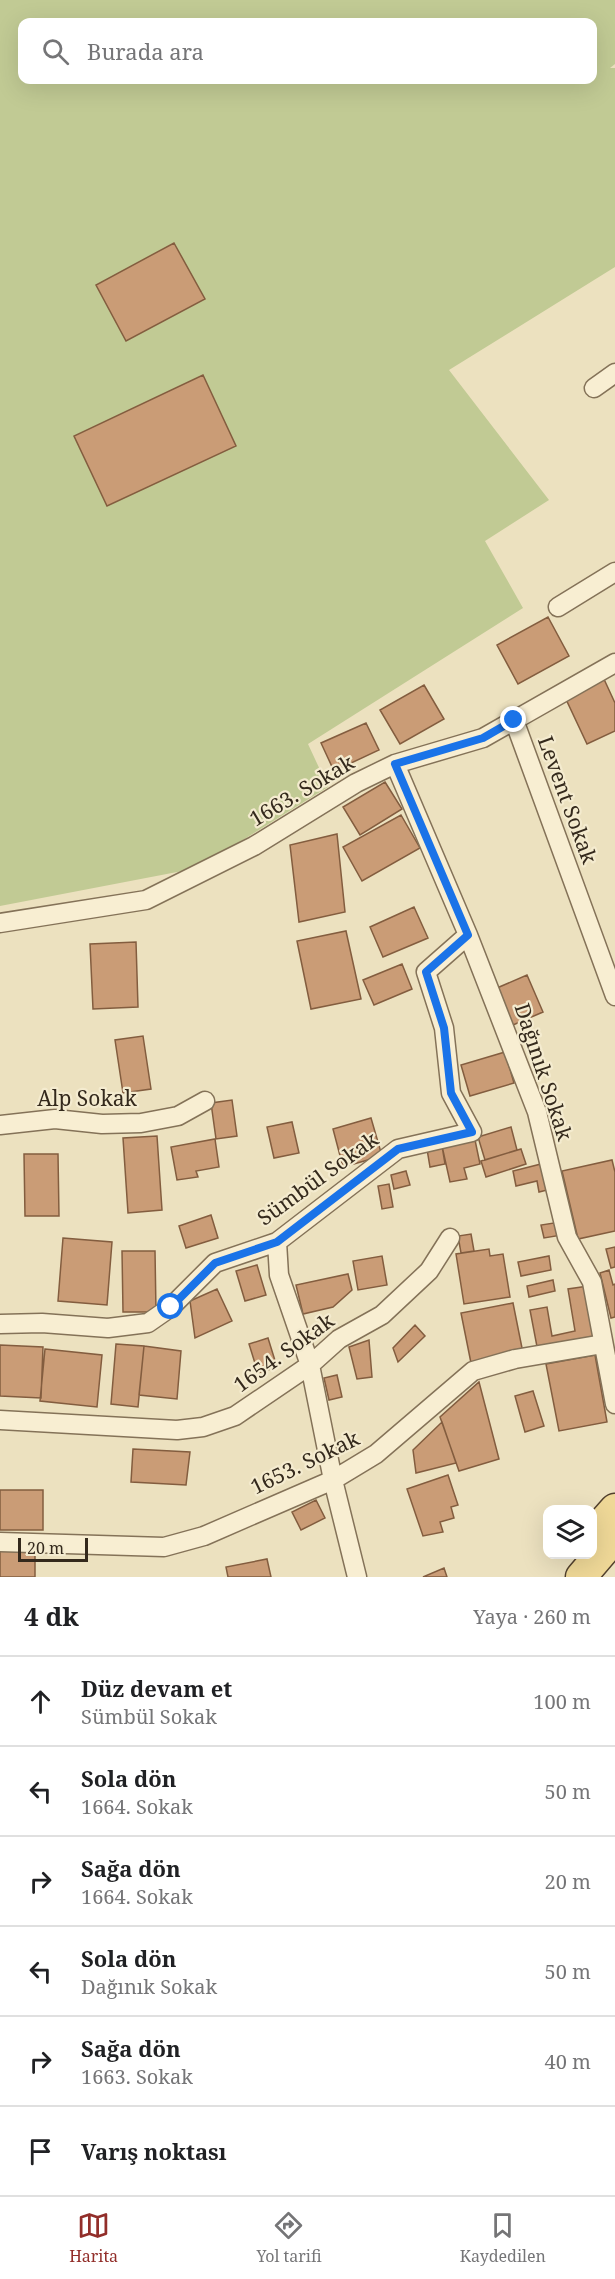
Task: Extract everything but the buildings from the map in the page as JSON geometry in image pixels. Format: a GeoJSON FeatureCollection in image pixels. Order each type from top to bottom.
{"type":"FeatureCollection","features":[{"type":"Feature","properties":{"kind":"main road"},"geometry":{"type":"LineString","coordinates":[[597,1529],[615,1509]]}},
{"type":"Feature","properties":{"kind":"main road"},"geometry":{"type":"LineString","coordinates":[[580,1577],[615,1537]]}},
{"type":"Feature","properties":{"kind":"main road"},"geometry":{"type":"LineString","coordinates":[[556,1577],[572,1559]]}},
{"type":"Feature","properties":{"kind":"street"},"geometry":{"type":"LineString","coordinates":[[594,387],[615,373]]}},
{"type":"Feature","properties":{"kind":"street"},"geometry":{"type":"LineString","coordinates":[[558,607],[615,572]]}},
{"type":"Feature","properties":{"kind":"street","name":"1663. Sokak"},"geometry":{"type":"LineString","coordinates":[[0,923],[146,900],[245,851],[356,783],[395,764],[483,738],[614,665]]}},
{"type":"Feature","properties":{"kind":"street","name":"Levent Sokak"},"geometry":{"type":"LineString","coordinates":[[514,720],[615,996]]}},
{"type":"Feature","properties":{"kind":"street","name":"Dağınık Sokak"},"geometry":{"type":"LineString","coordinates":[[395,764],[468,935],[537,1112],[567,1237],[592,1282],[615,1404]]}},
{"type":"Feature","properties":{"kind":"street","name":"Sümbül Sokak"},"geometry":{"type":"LineString","coordinates":[[0,1323],[42,1323],[108,1328],[148,1323],[171,1307],[215,1263],[277,1242],[398,1149],[472,1132],[451,1093],[444,1028],[426,972],[468,935]]}},
{"type":"Feature","properties":{"kind":"street","name":"Alp Sokak"},"geometry":{"type":"LineString","coordinates":[[0,1125],[55,1119],[102,1124],[141,1123],[178,1116],[205,1101]]}},
{"type":"Feature","properties":{"kind":"street","name":"1654. Sokak"},"geometry":{"type":"LineString","coordinates":[[0,1420],[177,1430],[203,1427],[235,1416],[310,1365],[339,1339],[382,1315],[429,1271],[450,1238]]}},
{"type":"Feature","properties":{"kind":"street"},"geometry":{"type":"LineString","coordinates":[[277,1242],[279,1275],[310,1365],[333,1480],[357,1577]]}},
{"type":"Feature","properties":{"kind":"street","name":"1653. Sokak"},"geometry":{"type":"LineString","coordinates":[[0,1542],[164,1547],[204,1536],[333,1480],[376,1454],[473,1371],[515,1359],[603,1344]]}},
{"type":"Feature","properties":{"kind":"green space"},"geometry":{"type":"Polygon","coordinates":[[[0,0],[615,0],[615,64],[610,68],[615,68],[615,267],[449,370],[549,500],[485,541],[523,608],[308,744],[328,787],[198,868],[0,906],[0,0]]]}},
{"type":"Feature","properties":{"kind":"route"},"geometry":{"type":"LineString","coordinates":[[171,1307],[215,1263],[277,1242],[398,1149],[472,1132],[451,1093],[444,1028],[432,998],[426,972],[468,935],[395,764],[483,738],[514,720]]}}]}
